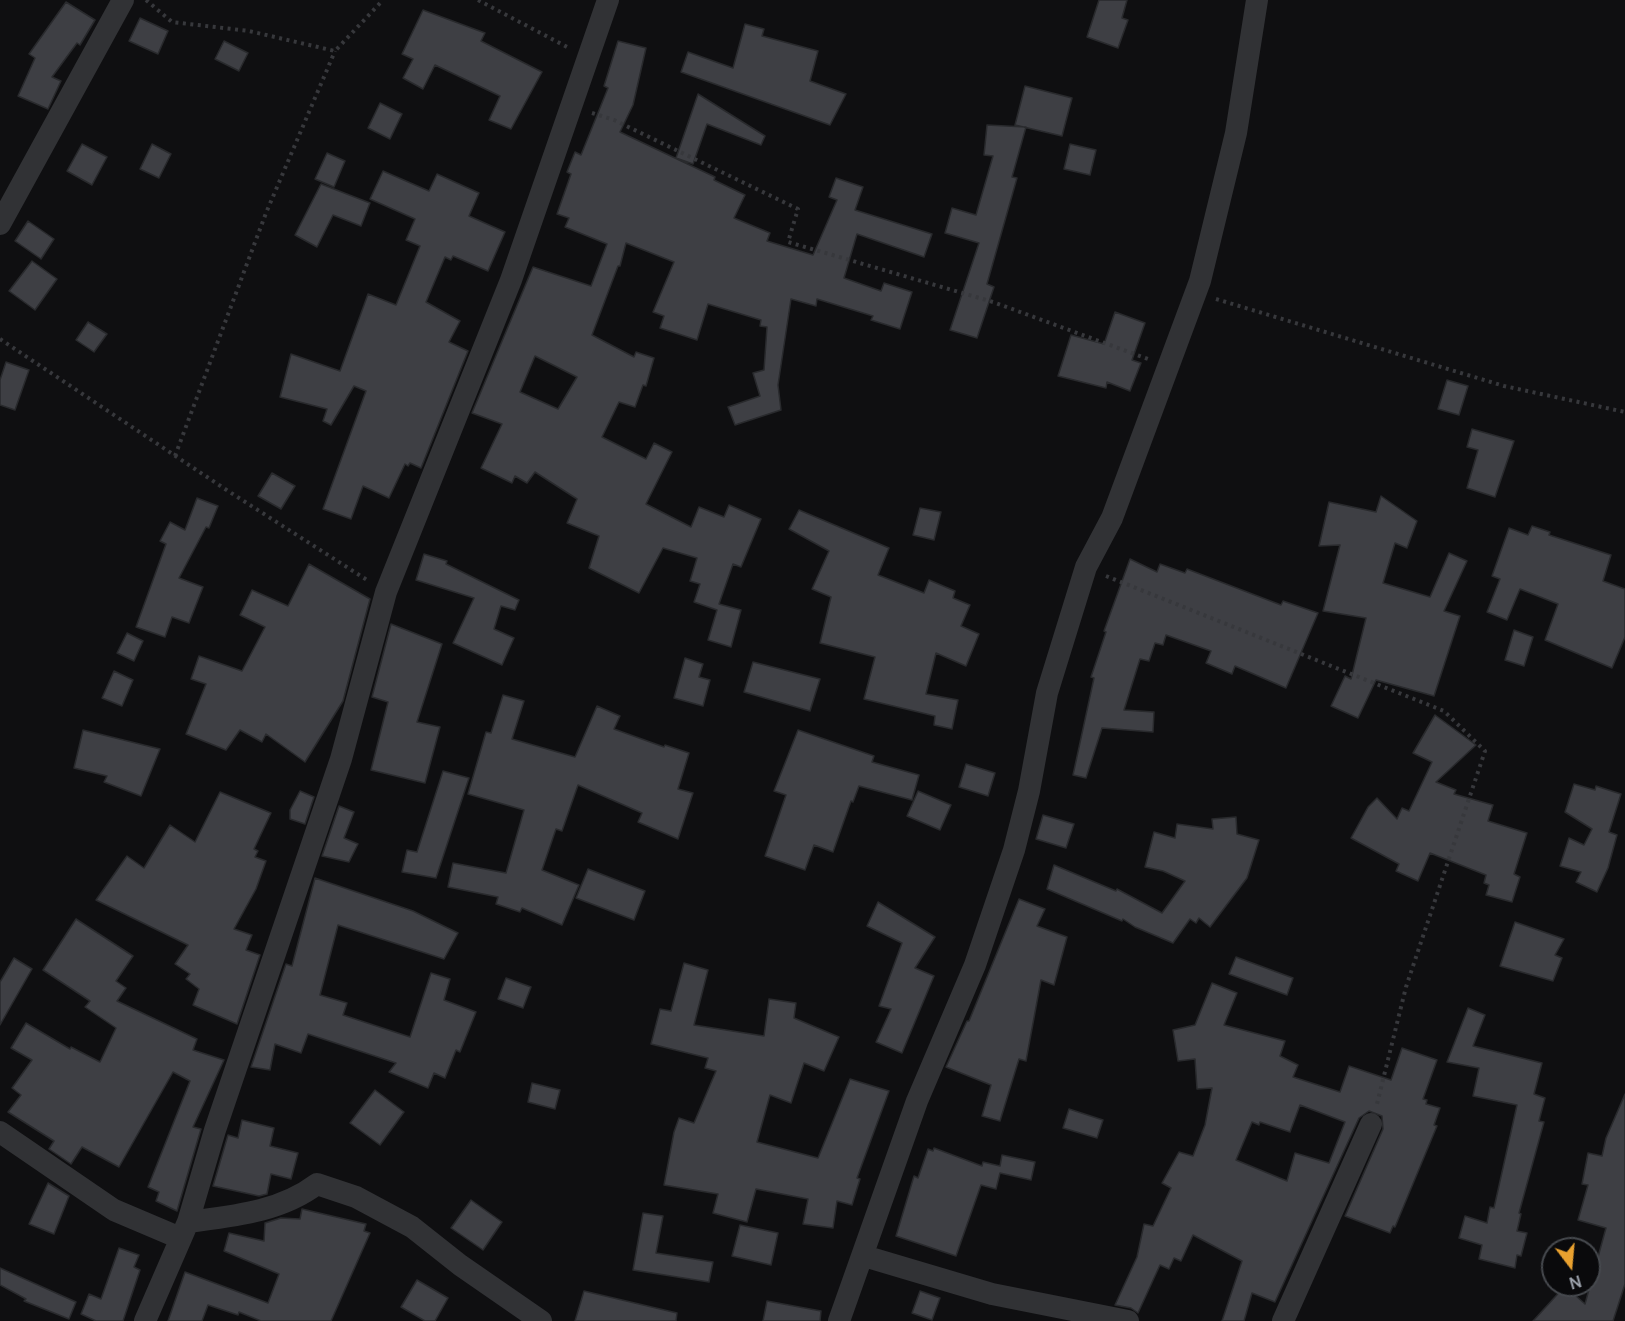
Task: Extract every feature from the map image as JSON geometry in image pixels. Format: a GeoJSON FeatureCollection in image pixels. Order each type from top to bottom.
{"type":"FeatureCollection","features":[{"type":"Feature","properties":{"kind":"street"},"geometry":{"type":"LineString","coordinates":[[0,224],[123,0]]}},
{"type":"Feature","properties":{"kind":"street"},"geometry":{"type":"LineString","coordinates":[[145,1321],[184,1230],[215,1130],[341,759],[386,592],[511,280],[609,0]]}},
{"type":"Feature","properties":{"kind":"street"},"geometry":{"type":"LineString","coordinates":[[839,1321],[864,1256],[917,1101],[975,965],[1014,850],[1029,791],[1047,693],[1086,567],[1112,518],[1200,280],[1236,133],[1257,0]]}},
{"type":"Feature","properties":{"kind":"street"},"geometry":{"type":"LineString","coordinates":[[1283,1321],[1371,1124]]}},
{"type":"Feature","properties":{"kind":"street"},"geometry":{"type":"LineString","coordinates":[[0,1132],[114,1210],[184,1230],[299,1198],[317,1184],[356,1197],[412,1227],[460,1265],[541,1321]]}},
{"type":"Feature","properties":{"kind":"street"},"geometry":{"type":"LineString","coordinates":[[864,1256],[992,1294],[1128,1321]]}},
{"type":"Feature","properties":{"kind":"path"},"geometry":{"type":"LineString","coordinates":[[146,0],[172,22],[249,31],[335,51]]}},
{"type":"Feature","properties":{"kind":"path"},"geometry":{"type":"LineString","coordinates":[[175,456],[266,213],[335,51],[382,0]]}},
{"type":"Feature","properties":{"kind":"path"},"geometry":{"type":"LineString","coordinates":[[478,0],[588,58]]}},
{"type":"Feature","properties":{"kind":"path"},"geometry":{"type":"LineString","coordinates":[[572,106],[614,120],[798,209],[788,242],[993,302],[1168,367]]}},
{"type":"Feature","properties":{"kind":"path"},"geometry":{"type":"LineString","coordinates":[[1194,292],[1504,386],[1625,412]]}},
{"type":"Feature","properties":{"kind":"path"},"geometry":{"type":"LineString","coordinates":[[0,339],[175,456],[386,592]]}},
{"type":"Feature","properties":{"kind":"path"},"geometry":{"type":"LineString","coordinates":[[1086,567],[1444,711],[1485,751],[1406,987],[1371,1124]]}},
{"type":"Feature","properties":{"kind":"building"},"geometry":{"type":"Polygon","coordinates":[[[1099,0],[1127,0],[1122,18],[1128,20],[1118,48],[1087,37],[1099,0]]]}},
{"type":"Feature","properties":{"kind":"building"},"geometry":{"type":"Polygon","coordinates":[[[66,2],[95,20],[80,45],[77,43],[52,77],[61,81],[48,109],[18,96],[35,58],[29,54],[66,2]]]}},
{"type":"Feature","properties":{"kind":"building"},"geometry":{"type":"Polygon","coordinates":[[[423,10],[485,33],[481,41],[542,72],[511,129],[489,120],[500,96],[435,65],[423,89],[403,78],[413,59],[402,54],[423,10]]]}},
{"type":"Feature","properties":{"kind":"building"},"geometry":{"type":"Polygon","coordinates":[[[140,18],[168,31],[158,54],[129,41],[140,18]]]}},
{"type":"Feature","properties":{"kind":"building"},"geometry":{"type":"Polygon","coordinates":[[[745,24],[764,29],[762,36],[818,51],[810,81],[846,94],[830,125],[681,72],[688,52],[733,68],[745,24]]]}},
{"type":"Feature","properties":{"kind":"building"},"geometry":{"type":"Polygon","coordinates":[[[224,41],[248,53],[239,71],[215,59],[224,41]]]}},
{"type":"Feature","properties":{"kind":"building"},"geometry":{"type":"Polygon","coordinates":[[[618,41],[646,48],[633,105],[620,132],[715,177],[714,180],[745,195],[734,218],[770,233],[767,241],[813,255],[837,200],[829,197],[836,178],[863,187],[855,210],[932,234],[924,257],[857,234],[844,278],[881,291],[884,283],[912,292],[900,329],[871,320],[873,316],[817,299],[816,306],[791,299],[778,385],[781,410],[735,425],[728,407],[760,396],[753,373],[764,370],[767,327],[760,326],[761,320],[708,304],[697,340],[660,328],[664,316],[653,312],[674,262],[626,243],[620,266],[618,266],[592,335],[634,357],[636,352],[654,358],[646,386],[643,385],[635,407],[619,402],[602,437],[646,459],[654,443],[672,452],[646,504],[691,527],[699,507],[724,517],[729,505],[761,519],[741,567],[733,564],[719,604],[741,610],[731,647],[708,640],[717,610],[694,602],[700,584],[690,581],[697,558],[663,548],[639,593],[589,568],[599,536],[567,523],[577,499],[535,472],[527,483],[515,476],[512,483],[481,468],[502,424],[472,413],[533,267],[591,286],[607,244],[565,227],[569,218],[557,214],[571,174],[567,172],[575,152],[581,155],[608,88],[604,86],[618,41]],[[535,356],[520,392],[558,409],[577,377],[535,356]]]}},
{"type":"Feature","properties":{"kind":"building"},"geometry":{"type":"Polygon","coordinates":[[[1025,86],[1072,98],[1062,136],[1015,125],[1025,86]]]}},
{"type":"Feature","properties":{"kind":"building"},"geometry":{"type":"Polygon","coordinates":[[[698,94],[765,136],[761,145],[707,124],[693,164],[676,158],[698,94]]]}},
{"type":"Feature","properties":{"kind":"building"},"geometry":{"type":"Polygon","coordinates":[[[380,103],[402,114],[390,139],[368,128],[380,103]]]}},
{"type":"Feature","properties":{"kind":"building"},"geometry":{"type":"Polygon","coordinates":[[[987,125],[1026,127],[1012,177],[1017,178],[987,284],[994,287],[977,338],[950,330],[979,243],[945,233],[952,208],[976,215],[993,156],[984,155],[987,125]]]}},
{"type":"Feature","properties":{"kind":"building"},"geometry":{"type":"Polygon","coordinates":[[[82,144],[107,157],[92,185],[67,171],[82,144]]]}},
{"type":"Feature","properties":{"kind":"building"},"geometry":{"type":"Polygon","coordinates":[[[152,144],[171,154],[159,178],[140,169],[152,144]]]}},
{"type":"Feature","properties":{"kind":"building"},"geometry":{"type":"Polygon","coordinates":[[[1070,144],[1096,150],[1090,175],[1064,169],[1070,144]]]}},
{"type":"Feature","properties":{"kind":"building"},"geometry":{"type":"Polygon","coordinates":[[[327,153],[345,161],[334,187],[315,179],[327,153]]]}},
{"type":"Feature","properties":{"kind":"building"},"geometry":{"type":"Polygon","coordinates":[[[383,171],[429,191],[437,174],[479,193],[469,216],[505,232],[488,271],[453,256],[451,260],[445,257],[426,302],[460,321],[449,342],[468,351],[421,468],[410,463],[408,466],[405,464],[389,498],[363,486],[351,519],[323,509],[366,391],[354,386],[331,425],[323,421],[327,409],[280,397],[291,354],[340,371],[368,294],[396,305],[420,246],[406,240],[415,219],[370,199],[383,171]]]}},
{"type":"Feature","properties":{"kind":"building"},"geometry":{"type":"Polygon","coordinates":[[[321,184],[370,203],[361,226],[333,215],[317,247],[295,235],[321,184]]]}},
{"type":"Feature","properties":{"kind":"building"},"geometry":{"type":"Polygon","coordinates":[[[28,221],[54,239],[41,259],[15,241],[28,221]]]}},
{"type":"Feature","properties":{"kind":"building"},"geometry":{"type":"Polygon","coordinates":[[[32,261],[57,279],[35,310],[9,291],[32,261]]]}},
{"type":"Feature","properties":{"kind":"building"},"geometry":{"type":"Polygon","coordinates":[[[1115,312],[1145,323],[1132,360],[1141,363],[1130,391],[1107,382],[1106,388],[1058,376],[1071,335],[1104,344],[1115,312]]]}},
{"type":"Feature","properties":{"kind":"building"},"geometry":{"type":"Polygon","coordinates":[[[88,322],[107,334],[94,352],[76,340],[88,322]]]}},
{"type":"Feature","properties":{"kind":"building"},"geometry":{"type":"Polygon","coordinates":[[[6,362],[29,370],[15,410],[0,405],[0,380],[6,362]]]}},
{"type":"Feature","properties":{"kind":"building"},"geometry":{"type":"Polygon","coordinates":[[[1447,380],[1468,386],[1459,415],[1438,409],[1447,380]]]}},
{"type":"Feature","properties":{"kind":"building"},"geometry":{"type":"Polygon","coordinates":[[[1472,429],[1514,441],[1495,497],[1467,488],[1478,450],[1467,447],[1472,429]]]}},
{"type":"Feature","properties":{"kind":"building"},"geometry":{"type":"Polygon","coordinates":[[[272,473],[295,486],[281,509],[258,496],[272,473]]]}},
{"type":"Feature","properties":{"kind":"building"},"geometry":{"type":"Polygon","coordinates":[[[1381,496],[1417,521],[1407,548],[1395,543],[1383,583],[1430,597],[1449,553],[1467,561],[1444,611],[1460,616],[1434,696],[1376,680],[1358,718],[1331,706],[1345,676],[1351,679],[1366,618],[1323,611],[1340,545],[1319,546],[1329,502],[1376,512],[1381,496]]]}},
{"type":"Feature","properties":{"kind":"building"},"geometry":{"type":"Polygon","coordinates":[[[197,498],[218,506],[209,528],[206,527],[179,578],[203,587],[189,623],[172,617],[165,637],[136,627],[166,544],[160,541],[170,522],[185,530],[197,498]]]}},
{"type":"Feature","properties":{"kind":"building"},"geometry":{"type":"Polygon","coordinates":[[[920,508],[941,512],[934,540],[913,535],[920,508]]]}},
{"type":"Feature","properties":{"kind":"building"},"geometry":{"type":"Polygon","coordinates":[[[799,510],[889,548],[878,575],[924,593],[929,580],[955,591],[953,598],[970,605],[961,626],[979,634],[966,666],[936,653],[926,694],[958,700],[952,729],[934,725],[935,716],[864,699],[875,657],[820,643],[831,597],[812,589],[829,551],[789,529],[799,510]]]}},
{"type":"Feature","properties":{"kind":"building"},"geometry":{"type":"Polygon","coordinates":[[[1532,526],[1550,532],[1549,535],[1611,555],[1603,581],[1625,589],[1625,637],[1612,668],[1545,640],[1558,604],[1520,589],[1507,620],[1487,612],[1500,579],[1492,576],[1509,528],[1528,535],[1532,526]]]}},
{"type":"Feature","properties":{"kind":"building"},"geometry":{"type":"Polygon","coordinates":[[[424,554],[447,561],[446,564],[519,600],[515,610],[501,606],[494,629],[514,638],[502,665],[453,643],[474,598],[416,580],[424,554]]]}},
{"type":"Feature","properties":{"kind":"building"},"geometry":{"type":"Polygon","coordinates":[[[1130,559],[1157,572],[1160,564],[1185,573],[1187,569],[1281,605],[1283,601],[1318,613],[1286,688],[1235,666],[1232,674],[1206,663],[1211,651],[1166,635],[1163,645],[1155,643],[1149,661],[1140,659],[1124,710],[1154,712],[1153,732],[1102,728],[1086,778],[1073,775],[1094,678],[1091,677],[1106,632],[1104,631],[1130,559]]]}},
{"type":"Feature","properties":{"kind":"building"},"geometry":{"type":"Polygon","coordinates":[[[309,564],[370,599],[343,701],[305,762],[266,734],[262,742],[240,730],[226,750],[186,734],[206,684],[191,679],[199,656],[242,671],[265,627],[240,615],[252,590],[288,606],[309,564]]]}},
{"type":"Feature","properties":{"kind":"building"},"geometry":{"type":"Polygon","coordinates":[[[391,624],[442,644],[417,722],[440,727],[425,783],[371,770],[388,702],[372,697],[391,624]]]}},
{"type":"Feature","properties":{"kind":"building"},"geometry":{"type":"Polygon","coordinates":[[[1514,630],[1533,637],[1524,666],[1505,660],[1514,630]]]}},
{"type":"Feature","properties":{"kind":"building"},"geometry":{"type":"Polygon","coordinates":[[[127,633],[143,641],[134,661],[117,653],[127,633]]]}},
{"type":"Feature","properties":{"kind":"building"},"geometry":{"type":"Polygon","coordinates":[[[685,658],[703,664],[699,677],[710,680],[703,706],[674,698],[685,658]]]}},
{"type":"Feature","properties":{"kind":"building"},"geometry":{"type":"Polygon","coordinates":[[[753,662],[820,679],[810,711],[744,692],[753,662]]]}},
{"type":"Feature","properties":{"kind":"building"},"geometry":{"type":"Polygon","coordinates":[[[114,671],[133,680],[122,706],[102,698],[114,671]]]}},
{"type":"Feature","properties":{"kind":"building"},"geometry":{"type":"Polygon","coordinates":[[[503,695],[524,701],[512,739],[575,757],[597,706],[620,716],[614,729],[664,747],[665,745],[689,753],[678,789],[693,793],[678,839],[638,822],[642,813],[578,785],[562,831],[556,829],[542,870],[579,885],[562,925],[522,908],[520,912],[496,904],[498,897],[448,887],[453,863],[506,873],[524,810],[468,794],[486,732],[491,733],[503,695]]]}},
{"type":"Feature","properties":{"kind":"building"},"geometry":{"type":"Polygon","coordinates":[[[1435,715],[1476,745],[1436,782],[1456,790],[1454,794],[1493,805],[1488,821],[1527,833],[1514,874],[1520,877],[1512,902],[1486,895],[1489,885],[1484,883],[1486,875],[1430,853],[1418,881],[1396,871],[1399,864],[1351,838],[1368,807],[1377,798],[1397,819],[1402,808],[1409,811],[1432,762],[1413,753],[1435,715]]]}},
{"type":"Feature","properties":{"kind":"building"},"geometry":{"type":"Polygon","coordinates":[[[83,730],[160,749],[141,796],[104,782],[107,776],[74,768],[83,730]]]}},
{"type":"Feature","properties":{"kind":"building"},"geometry":{"type":"Polygon","coordinates":[[[798,730],[874,756],[872,762],[919,775],[912,800],[859,786],[853,802],[851,801],[833,852],[814,845],[805,870],[765,856],[786,795],[774,791],[798,730]]]}},
{"type":"Feature","properties":{"kind":"building"},"geometry":{"type":"Polygon","coordinates":[[[966,764],[995,773],[988,796],[959,787],[966,764]]]}},
{"type":"Feature","properties":{"kind":"building"},"geometry":{"type":"Polygon","coordinates":[[[443,771],[469,778],[436,878],[402,872],[407,850],[417,852],[443,771]]]}},
{"type":"Feature","properties":{"kind":"building"},"geometry":{"type":"Polygon","coordinates":[[[1574,784],[1595,790],[1596,786],[1621,794],[1609,832],[1617,835],[1608,868],[1597,892],[1576,882],[1581,872],[1560,866],[1569,838],[1584,845],[1592,829],[1565,812],[1574,784]]]}},
{"type":"Feature","properties":{"kind":"building"},"geometry":{"type":"Polygon","coordinates":[[[300,791],[314,797],[305,824],[290,819],[290,810],[300,791]]]}},
{"type":"Feature","properties":{"kind":"building"},"geometry":{"type":"Polygon","coordinates":[[[918,791],[951,805],[940,830],[907,816],[918,791]]]}},
{"type":"Feature","properties":{"kind":"building"},"geometry":{"type":"Polygon","coordinates":[[[220,792],[271,813],[254,849],[258,851],[255,857],[266,861],[256,889],[234,929],[252,935],[246,950],[260,955],[237,1024],[193,1005],[199,989],[186,979],[190,974],[175,964],[188,945],[96,900],[127,856],[144,868],[170,825],[195,842],[220,792]]]}},
{"type":"Feature","properties":{"kind":"building"},"geometry":{"type":"Polygon","coordinates":[[[339,806],[354,812],[344,838],[358,844],[349,862],[322,856],[339,806]]]}},
{"type":"Feature","properties":{"kind":"building"},"geometry":{"type":"Polygon","coordinates":[[[1043,815],[1074,824],[1066,848],[1036,839],[1043,815]]]}},
{"type":"Feature","properties":{"kind":"building"},"geometry":{"type":"Polygon","coordinates":[[[1236,817],[1237,834],[1259,840],[1247,878],[1210,927],[1199,918],[1196,923],[1190,919],[1173,943],[1135,927],[1123,919],[1122,921],[1047,889],[1054,865],[1116,891],[1117,889],[1162,913],[1185,881],[1163,871],[1145,867],[1154,832],[1175,838],[1177,824],[1213,829],[1212,819],[1236,817]]]}},
{"type":"Feature","properties":{"kind":"building"},"geometry":{"type":"Polygon","coordinates":[[[588,869],[645,891],[634,920],[576,898],[588,869]]]}},
{"type":"Feature","properties":{"kind":"building"},"geometry":{"type":"Polygon","coordinates":[[[315,878],[413,911],[458,933],[444,959],[338,925],[320,995],[347,1003],[343,1015],[410,1037],[431,973],[450,979],[444,1000],[476,1012],[460,1052],[456,1050],[445,1078],[434,1073],[428,1088],[389,1072],[396,1063],[308,1034],[301,1053],[275,1044],[270,1070],[251,1067],[286,964],[292,966],[315,878]]]}},
{"type":"Feature","properties":{"kind":"building"},"geometry":{"type":"Polygon","coordinates":[[[1019,899],[1045,909],[1037,926],[1067,937],[1054,985],[1041,980],[1026,1061],[1019,1059],[1000,1121],[982,1116],[991,1085],[946,1067],[969,1021],[1019,899]]]}},
{"type":"Feature","properties":{"kind":"building"},"geometry":{"type":"Polygon","coordinates":[[[878,902],[935,937],[915,968],[934,976],[902,1053],[876,1042],[891,1009],[879,1006],[902,943],[867,926],[878,902]]]}},
{"type":"Feature","properties":{"kind":"building"},"geometry":{"type":"Polygon","coordinates":[[[76,919],[133,956],[116,981],[126,988],[117,1001],[197,1039],[193,1050],[224,1060],[193,1127],[201,1129],[177,1211],[156,1201],[159,1192],[148,1187],[190,1081],[173,1072],[119,1167],[82,1147],[71,1164],[49,1149],[54,1141],[8,1112],[21,1095],[12,1088],[32,1060],[11,1048],[26,1023],[70,1049],[71,1047],[100,1062],[116,1028],[85,1007],[90,1001],[43,970],[76,919]]]}},
{"type":"Feature","properties":{"kind":"building"},"geometry":{"type":"Polygon","coordinates":[[[1515,922],[1564,939],[1555,955],[1562,958],[1553,981],[1500,966],[1515,922]]]}},
{"type":"Feature","properties":{"kind":"building"},"geometry":{"type":"Polygon","coordinates":[[[1236,957],[1293,978],[1287,995],[1229,974],[1236,957]]]}},
{"type":"Feature","properties":{"kind":"building"},"geometry":{"type":"Polygon","coordinates":[[[14,958],[32,969],[0,1025],[0,982],[14,958]]]}},
{"type":"Feature","properties":{"kind":"building"},"geometry":{"type":"Polygon","coordinates":[[[684,963],[708,970],[694,1025],[764,1036],[769,999],[796,1003],[794,1018],[839,1037],[824,1071],[804,1063],[791,1103],[770,1095],[757,1142],[818,1158],[850,1079],[889,1091],[857,1178],[860,1179],[852,1205],[837,1201],[833,1228],[803,1224],[808,1199],[756,1189],[747,1222],[713,1213],[718,1194],[664,1185],[674,1132],[679,1118],[694,1123],[716,1071],[705,1068],[708,1058],[651,1044],[660,1009],[671,1011],[684,963]]]}},
{"type":"Feature","properties":{"kind":"building"},"geometry":{"type":"Polygon","coordinates":[[[506,978],[531,987],[523,1008],[498,999],[506,978]]]}},
{"type":"Feature","properties":{"kind":"building"},"geometry":{"type":"Polygon","coordinates":[[[1212,983],[1237,993],[1224,1025],[1285,1041],[1280,1056],[1298,1065],[1293,1077],[1340,1092],[1349,1066],[1391,1080],[1402,1048],[1437,1060],[1423,1099],[1427,1100],[1426,1104],[1440,1108],[1434,1125],[1437,1126],[1395,1227],[1393,1226],[1390,1233],[1345,1216],[1383,1129],[1382,1116],[1369,1111],[1359,1118],[1275,1302],[1252,1293],[1244,1321],[1222,1321],[1242,1261],[1193,1235],[1181,1261],[1174,1258],[1169,1269],[1160,1265],[1138,1313],[1131,1308],[1115,1305],[1137,1257],[1144,1224],[1153,1226],[1171,1188],[1162,1183],[1179,1152],[1193,1156],[1205,1125],[1212,1088],[1197,1089],[1195,1059],[1178,1061],[1173,1030],[1195,1025],[1212,983]],[[1300,1105],[1290,1132],[1260,1122],[1259,1125],[1252,1122],[1236,1160],[1287,1181],[1295,1153],[1329,1163],[1345,1122],[1300,1105]]]}},
{"type":"Feature","properties":{"kind":"building"},"geometry":{"type":"Polygon","coordinates":[[[1468,1008],[1485,1015],[1473,1046],[1542,1063],[1534,1094],[1545,1098],[1539,1121],[1544,1122],[1519,1213],[1521,1214],[1517,1231],[1527,1233],[1521,1256],[1517,1255],[1515,1268],[1479,1259],[1482,1245],[1459,1238],[1465,1216],[1487,1223],[1490,1207],[1494,1208],[1517,1105],[1473,1096],[1479,1068],[1447,1062],[1468,1008]]]}},
{"type":"Feature","properties":{"kind":"building"},"geometry":{"type":"Polygon","coordinates":[[[532,1083],[560,1090],[555,1109],[528,1102],[532,1083]]]}},
{"type":"Feature","properties":{"kind":"building"},"geometry":{"type":"Polygon","coordinates":[[[375,1090],[404,1112],[380,1145],[350,1123],[375,1090]]]}},
{"type":"Feature","properties":{"kind":"building"},"geometry":{"type":"Polygon","coordinates":[[[1625,1094],[1625,1284],[1613,1321],[1533,1321],[1555,1297],[1577,1297],[1585,1304],[1587,1297],[1601,1297],[1601,1246],[1606,1228],[1578,1220],[1588,1185],[1582,1184],[1588,1153],[1602,1156],[1606,1138],[1625,1094]]]}},
{"type":"Feature","properties":{"kind":"building"},"geometry":{"type":"Polygon","coordinates":[[[1069,1109],[1103,1120],[1097,1138],[1063,1128],[1069,1109]]]}},
{"type":"Feature","properties":{"kind":"building"},"geometry":{"type":"Polygon","coordinates":[[[242,1120],[274,1128],[270,1146],[298,1153],[291,1179],[271,1174],[267,1194],[259,1196],[213,1186],[228,1135],[238,1138],[242,1120]]]}},
{"type":"Feature","properties":{"kind":"building"},"geometry":{"type":"Polygon","coordinates":[[[934,1148],[982,1166],[983,1162],[1000,1166],[1002,1155],[1035,1162],[1031,1180],[1000,1173],[996,1189],[981,1185],[956,1256],[896,1236],[914,1176],[918,1178],[928,1149],[933,1151],[934,1148]]]}},
{"type":"Feature","properties":{"kind":"building"},"geometry":{"type":"Polygon","coordinates":[[[48,1183],[69,1196],[54,1234],[29,1224],[48,1183]]]}},
{"type":"Feature","properties":{"kind":"building"},"geometry":{"type":"Polygon","coordinates":[[[471,1200],[502,1222],[483,1250],[451,1228],[471,1200]]]}},
{"type":"Feature","properties":{"kind":"building"},"geometry":{"type":"Polygon","coordinates":[[[302,1209],[366,1224],[364,1231],[370,1233],[331,1321],[261,1321],[239,1312],[238,1315],[208,1305],[202,1321],[168,1321],[185,1272],[268,1303],[279,1274],[224,1251],[229,1233],[264,1241],[265,1223],[281,1218],[300,1219],[302,1209]]]}},
{"type":"Feature","properties":{"kind":"building"},"geometry":{"type":"Polygon","coordinates":[[[643,1213],[663,1216],[656,1253],[713,1262],[709,1282],[633,1270],[643,1213]]]}},
{"type":"Feature","properties":{"kind":"building"},"geometry":{"type":"Polygon","coordinates":[[[740,1225],[778,1233],[771,1265],[732,1256],[740,1225]]]}},
{"type":"Feature","properties":{"kind":"building"},"geometry":{"type":"Polygon","coordinates":[[[119,1248],[139,1255],[134,1267],[140,1270],[123,1321],[96,1321],[81,1314],[89,1294],[101,1299],[119,1248]]]}},
{"type":"Feature","properties":{"kind":"building"},"geometry":{"type":"Polygon","coordinates":[[[0,1268],[76,1302],[69,1319],[24,1301],[26,1299],[0,1285],[0,1268]]]}},
{"type":"Feature","properties":{"kind":"building"},"geometry":{"type":"Polygon","coordinates":[[[417,1280],[448,1298],[435,1321],[425,1321],[401,1307],[417,1280]]]}},
{"type":"Feature","properties":{"kind":"building"},"geometry":{"type":"Polygon","coordinates":[[[584,1291],[677,1313],[676,1321],[575,1321],[584,1291]]]}},
{"type":"Feature","properties":{"kind":"building"},"geometry":{"type":"Polygon","coordinates":[[[920,1291],[940,1298],[932,1320],[912,1313],[920,1291]]]}},
{"type":"Feature","properties":{"kind":"building"},"geometry":{"type":"Polygon","coordinates":[[[767,1301],[821,1311],[820,1321],[763,1321],[767,1301]]]}}]}
